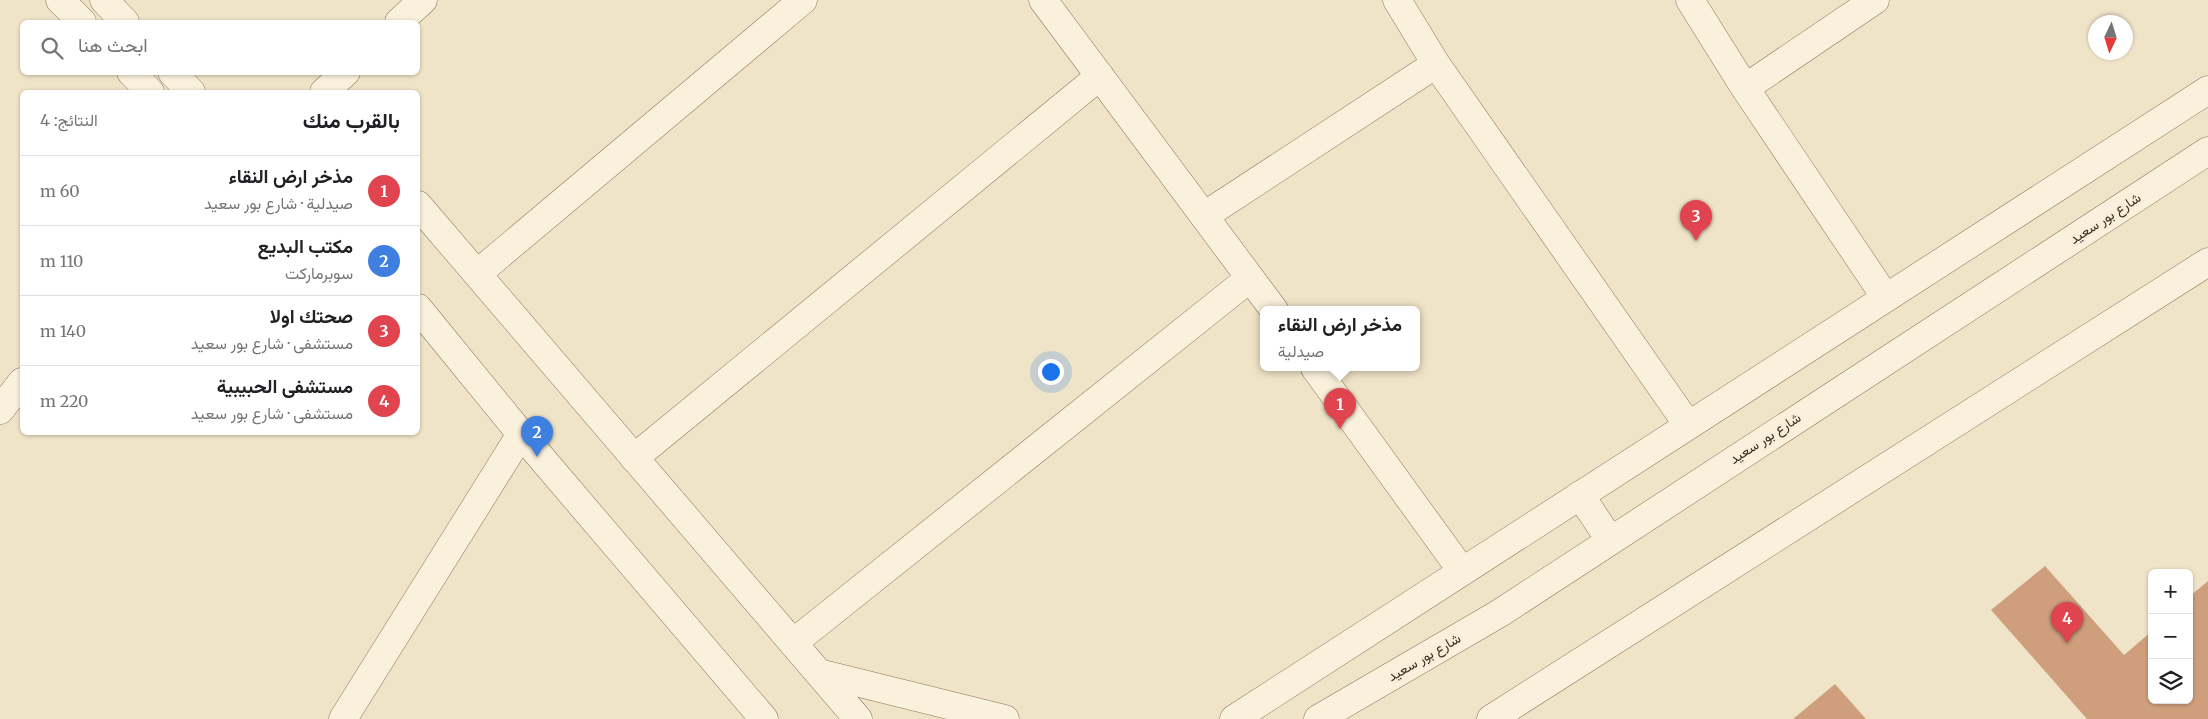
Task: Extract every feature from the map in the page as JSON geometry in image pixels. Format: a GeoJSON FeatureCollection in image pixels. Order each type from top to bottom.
{"type":"FeatureCollection","features":[{"type":"Feature","properties":{"kind":"street"},"geometry":{"type":"LineString","coordinates":[[60,0],[80,20]]}},
{"type":"Feature","properties":{"kind":"street"},"geometry":{"type":"LineString","coordinates":[[104,0],[123,20]]}},
{"type":"Feature","properties":{"kind":"street"},"geometry":{"type":"LineString","coordinates":[[401,20],[423,0]]}},
{"type":"Feature","properties":{"kind":"street"},"geometry":{"type":"LineString","coordinates":[[478,273],[803,0]]}},
{"type":"Feature","properties":{"kind":"street"},"geometry":{"type":"LineString","coordinates":[[1043,0],[1271,306]]}},
{"type":"Feature","properties":{"kind":"street"},"geometry":{"type":"LineString","coordinates":[[1397,0],[1436,64],[1688,426]]}},
{"type":"Feature","properties":{"kind":"street"},"geometry":{"type":"LineString","coordinates":[[1690,0],[1745,88],[1886,298]]}},
{"type":"Feature","properties":{"kind":"street"},"geometry":{"type":"LineString","coordinates":[[1745,88],[1875,0]]}},
{"type":"Feature","properties":{"kind":"street"},"geometry":{"type":"LineString","coordinates":[[1204,216],[1436,64]]}},
{"type":"Feature","properties":{"kind":"street"},"geometry":{"type":"LineString","coordinates":[[134,75],[148,90]]}},
{"type":"Feature","properties":{"kind":"street"},"geometry":{"type":"LineString","coordinates":[[175,75],[189,90]]}},
{"type":"Feature","properties":{"kind":"street"},"geometry":{"type":"LineString","coordinates":[[326,90],[343,75]]}},
{"type":"Feature","properties":{"kind":"street"},"geometry":{"type":"LineString","coordinates":[[634,458],[1100,76]]}},
{"type":"Feature","properties":{"kind":"street"},"geometry":{"type":"LineString","coordinates":[[1234,719],[2208,90]]}},
{"type":"Feature","properties":{"kind":"street","name":"شارع بور سعيد"},"geometry":{"type":"LineString","coordinates":[[1318,719],[1500,613],[2208,151]]}},
{"type":"Feature","properties":{"kind":"street"},"geometry":{"type":"LineString","coordinates":[[420,207],[858,719]]}},
{"type":"Feature","properties":{"kind":"street"},"geometry":{"type":"LineString","coordinates":[[1501,717],[2208,262]]}},
{"type":"Feature","properties":{"kind":"street"},"geometry":{"type":"LineString","coordinates":[[793,643],[1250,278]]}},
{"type":"Feature","properties":{"kind":"street"},"geometry":{"type":"LineString","coordinates":[[420,310],[521,434],[764,719]]}},
{"type":"Feature","properties":{"kind":"street"},"geometry":{"type":"LineString","coordinates":[[1317,371],[1462,572]]}},
{"type":"Feature","properties":{"kind":"street"},"geometry":{"type":"LineString","coordinates":[[0,410],[20,385]]}},
{"type":"Feature","properties":{"kind":"street"},"geometry":{"type":"LineString","coordinates":[[343,719],[521,434]]}},
{"type":"Feature","properties":{"kind":"street"},"geometry":{"type":"LineString","coordinates":[[1580,495],[1610,540]]}},
{"type":"Feature","properties":{"kind":"street"},"geometry":{"type":"LineString","coordinates":[[819,674],[1005,719]]}},
{"type":"Feature","properties":{"kind":"building"},"geometry":{"type":"Polygon","coordinates":[[[2045,566],[2124,655],[2148,634],[2148,704],[2193,704],[2193,594],[2208,581],[2208,719],[2087,719],[1991,610],[2045,566]]]}},
{"type":"Feature","properties":{"kind":"building"},"geometry":{"type":"Polygon","coordinates":[[[1835,684],[1866,719],[1793,719],[1835,684]]]}},
{"type":"Feature","properties":{"kind":"place","name":"صحتك اولا"},"geometry":{"type":"Point","coordinates":[1696,241]}},
{"type":"Feature","properties":{"kind":"place","name":"مذخر ارض النقاء"},"geometry":{"type":"Point","coordinates":[1340,429]}},
{"type":"Feature","properties":{"kind":"place","name":"مكتب البديع"},"geometry":{"type":"Point","coordinates":[537,457]}},
{"type":"Feature","properties":{"kind":"place","name":"مستشفى الحبيبية"},"geometry":{"type":"Point","coordinates":[2067,643]}}]}
